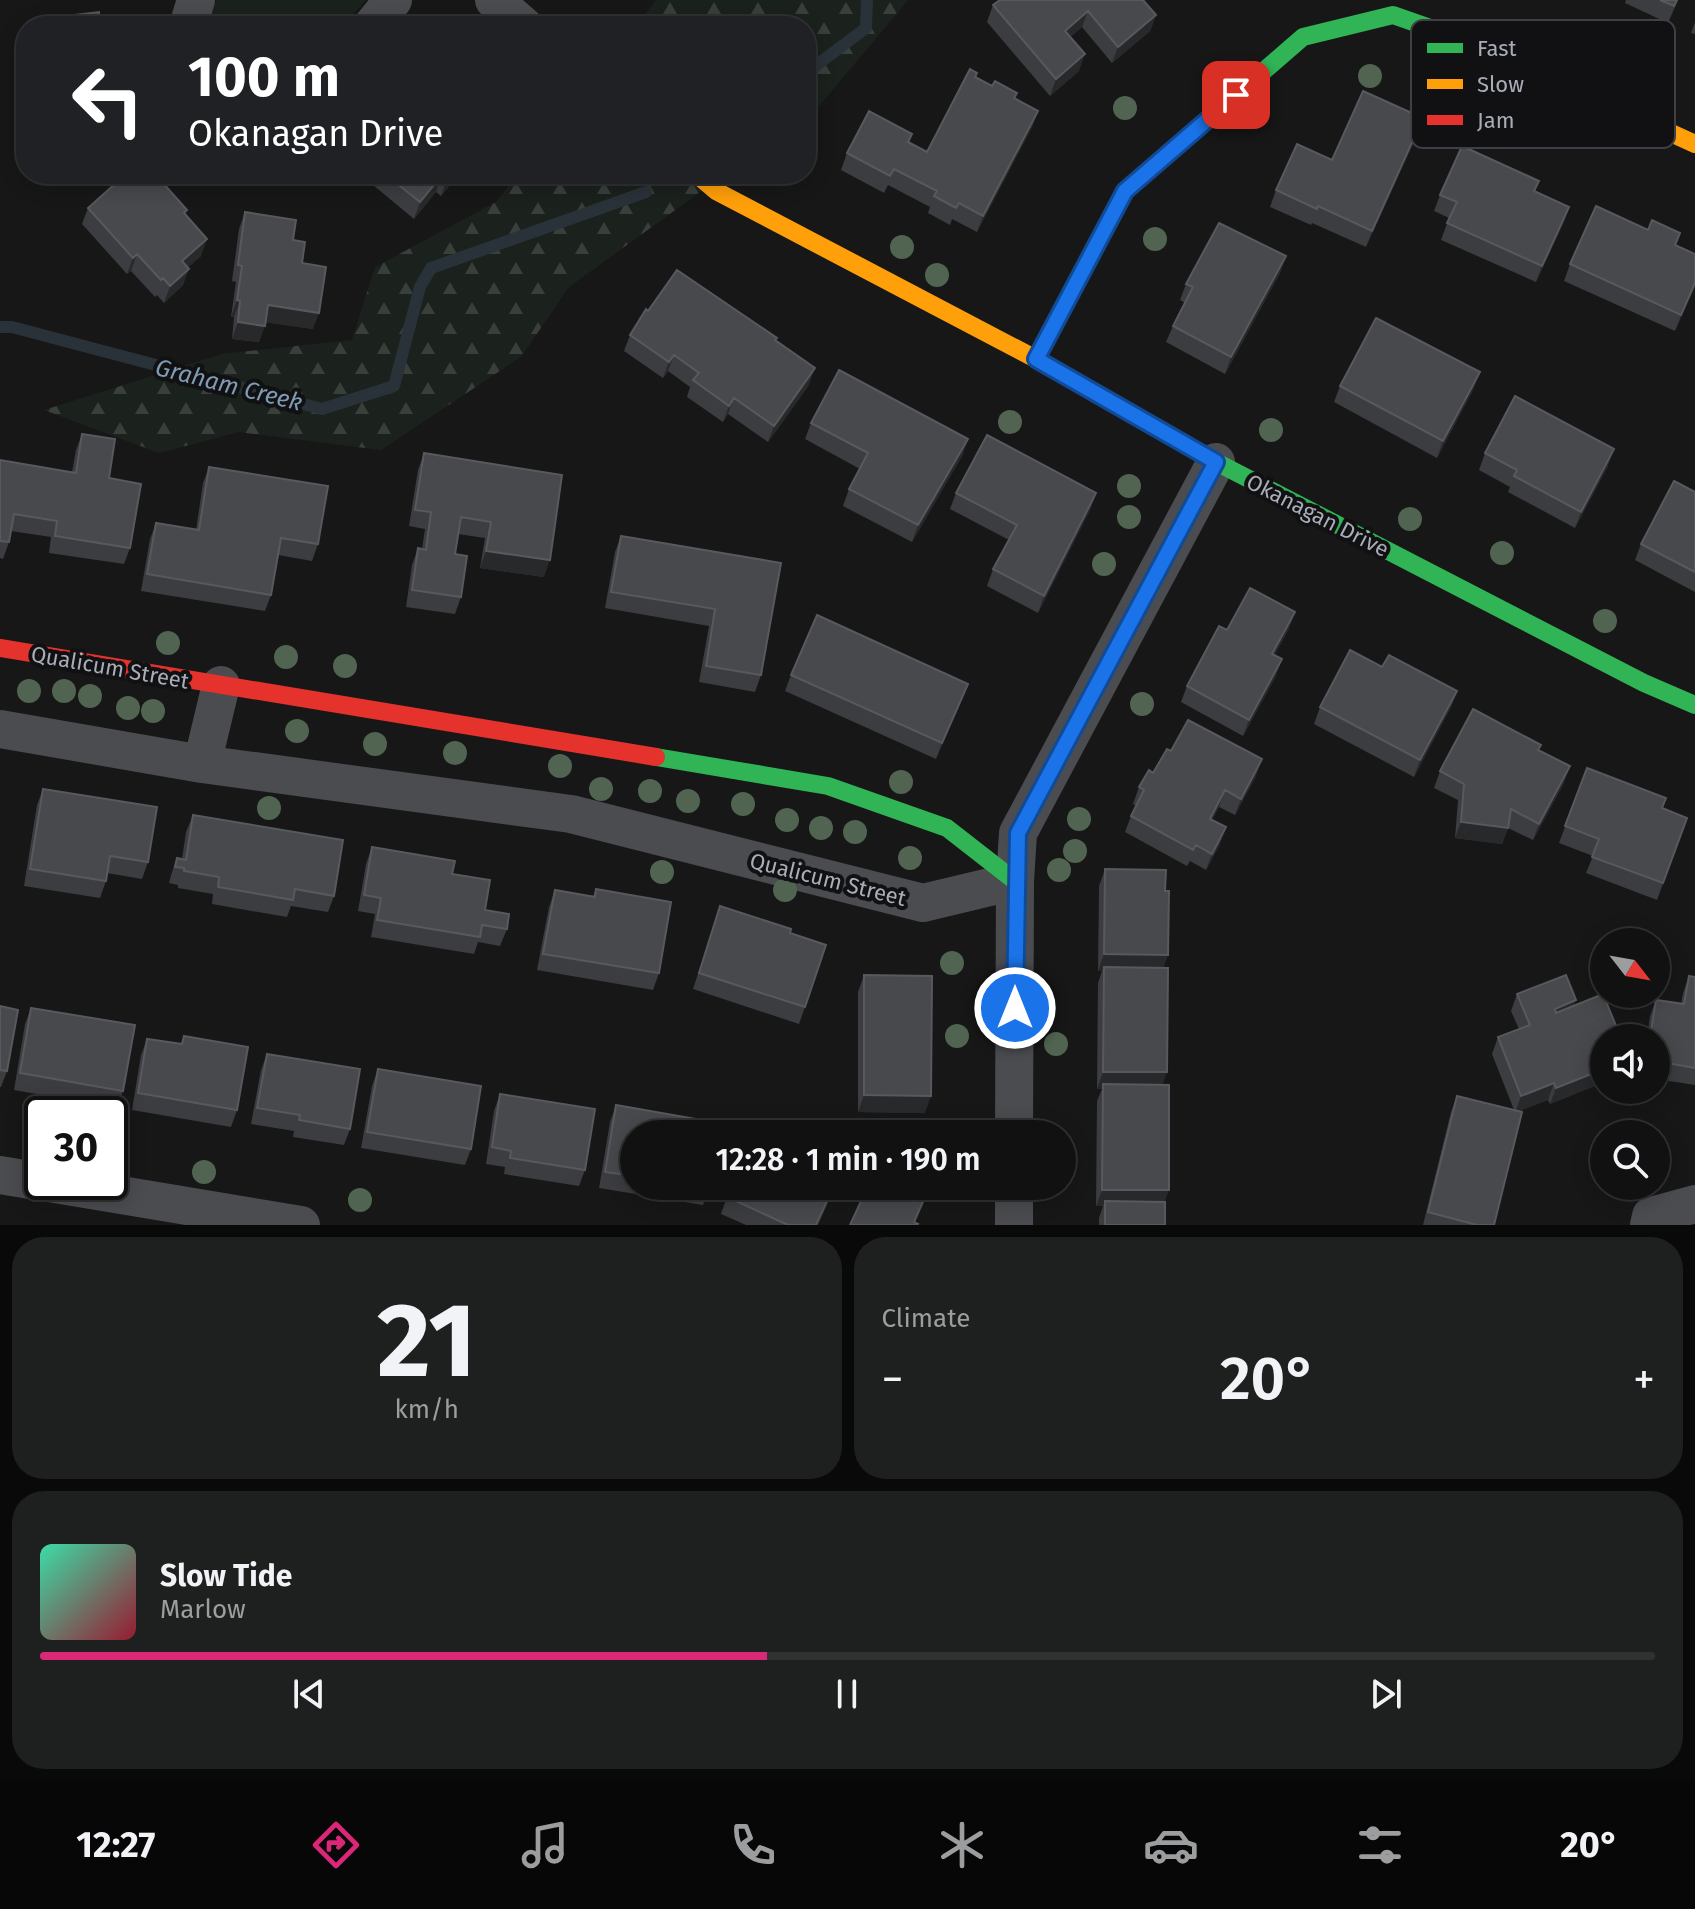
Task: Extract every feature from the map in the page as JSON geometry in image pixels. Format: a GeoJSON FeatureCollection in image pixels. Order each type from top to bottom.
{"type":"FeatureCollection","features":[{"type":"Feature","properties":{"kind":"street"},"geometry":{"type":"LineString","coordinates":[[380,16],[393,0]]}},
{"type":"Feature","properties":{"kind":"street"},"geometry":{"type":"LineString","coordinates":[[494,0],[512,16]]}},
{"type":"Feature","properties":{"kind":"street"},"geometry":{"type":"LineString","coordinates":[[1036,359],[1125,191],[1303,37],[1393,15],[1411,21]]}},
{"type":"Feature","properties":{"kind":"street"},"geometry":{"type":"LineString","coordinates":[[1675,135],[1695,144]]}},
{"type":"Feature","properties":{"kind":"street","name":"Okanagan Drive"},"geometry":{"type":"LineString","coordinates":[[708,184],[1036,359],[1216,462],[1644,683],[1695,705]]}},
{"type":"Feature","properties":{"kind":"street"},"geometry":{"type":"LineString","coordinates":[[1014,1120],[1018,833],[1216,462]]}},
{"type":"Feature","properties":{"kind":"street","name":"Qualicum Street"},"geometry":{"type":"LineString","coordinates":[[0,648],[828,786],[947,828],[1015,881]]}},
{"type":"Feature","properties":{"kind":"street","name":"Qualicum Street"},"geometry":{"type":"LineString","coordinates":[[202,764],[221,685]]}},
{"type":"Feature","properties":{"kind":"street","name":"Qualicum Street"},"geometry":{"type":"LineString","coordinates":[[0,729],[202,764],[571,814],[923,903],[1015,881]]}},
{"type":"Feature","properties":{"kind":"street"},"geometry":{"type":"LineString","coordinates":[[0,1175],[24,1179]]}},
{"type":"Feature","properties":{"kind":"street"},"geometry":{"type":"LineString","coordinates":[[128,1196],[301,1225]]}},
{"type":"Feature","properties":{"kind":"street"},"geometry":{"type":"LineString","coordinates":[[1014,1200],[1014,1225]]}},
{"type":"Feature","properties":{"kind":"street"},"geometry":{"type":"LineString","coordinates":[[1649,1225],[1651,1216],[1695,1204]]}},
{"type":"Feature","properties":{"kind":"green space"},"geometry":{"type":"Polygon","coordinates":[[[217,0],[366,0],[352,16],[205,16],[217,0]]]}},
{"type":"Feature","properties":{"kind":"green space"},"geometry":{"type":"Polygon","coordinates":[[[656,0],[908,0],[816,108],[816,16],[644,16],[656,0]]]}},
{"type":"Feature","properties":{"kind":"green space"},"geometry":{"type":"Polygon","coordinates":[[[510,184],[711,184],[569,287],[521,357],[381,450],[239,432],[159,453],[44,410],[222,354],[352,340],[375,267],[496,202],[510,184]]]}},
{"type":"Feature","properties":{"kind":"building"},"geometry":{"type":"Polygon","coordinates":[[[1000,0],[1143,0],[1156,15],[1118,47],[1088,11],[1065,31],[1085,54],[1056,79],[993,5],[1000,0]]]}},
{"type":"Feature","properties":{"kind":"building"},"geometry":{"type":"Polygon","coordinates":[[[1660,0],[1677,0],[1674,6],[1660,0]]]}},
{"type":"Feature","properties":{"kind":"building"},"geometry":{"type":"Polygon","coordinates":[[[99,12],[99,16],[65,16],[99,12]]]}},
{"type":"Feature","properties":{"kind":"building"},"geometry":{"type":"Polygon","coordinates":[[[970,69],[977,73],[975,77],[992,86],[995,81],[1017,93],[1014,98],[1038,111],[983,216],[959,203],[956,208],[934,196],[937,191],[894,169],[890,176],[847,153],[869,111],[912,134],[908,142],[927,152],[970,69]]]}},
{"type":"Feature","properties":{"kind":"building"},"geometry":{"type":"Polygon","coordinates":[[[1363,91],[1411,113],[1411,145],[1372,231],[1276,190],[1297,144],[1332,160],[1363,91]]]}},
{"type":"Feature","properties":{"kind":"building"},"geometry":{"type":"Polygon","coordinates":[[[1461,148],[1466,148],[1539,181],[1534,191],[1569,207],[1542,266],[1447,223],[1457,202],[1440,195],[1461,148]]]}},
{"type":"Feature","properties":{"kind":"building"},"geometry":{"type":"Polygon","coordinates":[[[115,184],[164,184],[207,239],[182,261],[189,269],[170,286],[137,254],[133,258],[88,208],[115,184]]]}},
{"type":"Feature","properties":{"kind":"building"},"geometry":{"type":"Polygon","coordinates":[[[398,184],[435,184],[420,202],[398,184]]]}},
{"type":"Feature","properties":{"kind":"building"},"geometry":{"type":"Polygon","coordinates":[[[1596,206],[1648,230],[1652,220],[1680,233],[1675,245],[1695,254],[1695,283],[1681,315],[1570,264],[1596,206]]]}},
{"type":"Feature","properties":{"kind":"building"},"geometry":{"type":"Polygon","coordinates":[[[245,212],[296,220],[293,240],[305,242],[302,263],[326,267],[319,313],[268,305],[265,326],[238,322],[240,301],[237,300],[242,266],[238,265],[245,212]]]}},
{"type":"Feature","properties":{"kind":"building"},"geometry":{"type":"Polygon","coordinates":[[[1219,223],[1286,256],[1231,357],[1173,326],[1193,287],[1186,284],[1219,223]]]}},
{"type":"Feature","properties":{"kind":"building"},"geometry":{"type":"Polygon","coordinates":[[[677,270],[777,338],[775,340],[815,368],[774,426],[734,398],[729,406],[693,380],[699,373],[674,355],[669,362],[630,335],[677,270]]]}},
{"type":"Feature","properties":{"kind":"building"},"geometry":{"type":"Polygon","coordinates":[[[1376,318],[1480,372],[1443,441],[1340,386],[1376,318]]]}},
{"type":"Feature","properties":{"kind":"building"},"geometry":{"type":"Polygon","coordinates":[[[839,370],[968,439],[918,525],[849,489],[868,453],[811,423],[839,370]]]}},
{"type":"Feature","properties":{"kind":"building"},"geometry":{"type":"Polygon","coordinates":[[[1515,396],[1614,449],[1581,512],[1514,476],[1517,470],[1485,453],[1515,396]]]}},
{"type":"Feature","properties":{"kind":"building"},"geometry":{"type":"Polygon","coordinates":[[[82,434],[115,439],[109,478],[141,484],[130,548],[55,536],[57,521],[14,514],[9,542],[0,541],[0,460],[76,473],[82,434]]]}},
{"type":"Feature","properties":{"kind":"building"},"geometry":{"type":"Polygon","coordinates":[[[987,435],[1096,493],[1044,596],[993,569],[1017,525],[956,493],[987,435]]]}},
{"type":"Feature","properties":{"kind":"building"},"geometry":{"type":"Polygon","coordinates":[[[424,453],[562,475],[550,560],[486,551],[491,522],[461,517],[455,554],[467,556],[461,597],[412,590],[418,548],[426,550],[431,512],[415,510],[424,453]]]}},
{"type":"Feature","properties":{"kind":"building"},"geometry":{"type":"Polygon","coordinates":[[[209,467],[328,486],[318,544],[281,538],[271,595],[147,574],[156,523],[199,530],[209,467]]]}},
{"type":"Feature","properties":{"kind":"building"},"geometry":{"type":"Polygon","coordinates":[[[1674,481],[1695,492],[1695,572],[1641,544],[1674,481]]]}},
{"type":"Feature","properties":{"kind":"building"},"geometry":{"type":"Polygon","coordinates":[[[621,536],[781,563],[761,675],[706,666],[715,609],[611,592],[621,536]]]}},
{"type":"Feature","properties":{"kind":"building"},"geometry":{"type":"Polygon","coordinates":[[[1250,588],[1295,612],[1272,654],[1282,659],[1249,720],[1187,686],[1219,626],[1227,630],[1250,588]]]}},
{"type":"Feature","properties":{"kind":"building"},"geometry":{"type":"Polygon","coordinates":[[[817,615],[968,684],[942,743],[791,675],[817,615]]]}},
{"type":"Feature","properties":{"kind":"building"},"geometry":{"type":"Polygon","coordinates":[[[1350,650],[1382,667],[1389,655],[1457,691],[1420,760],[1320,707],[1350,650]]]}},
{"type":"Feature","properties":{"kind":"building"},"geometry":{"type":"Polygon","coordinates":[[[1473,709],[1541,745],[1538,750],[1570,766],[1539,824],[1511,809],[1508,828],[1461,822],[1464,784],[1440,771],[1473,709]]]}},
{"type":"Feature","properties":{"kind":"building"},"geometry":{"type":"Polygon","coordinates":[[[1188,720],[1262,759],[1241,799],[1225,790],[1210,819],[1226,827],[1212,854],[1196,845],[1193,850],[1131,816],[1144,790],[1139,787],[1149,770],[1153,773],[1167,749],[1171,751],[1188,720]]]}},
{"type":"Feature","properties":{"kind":"building"},"geometry":{"type":"Polygon","coordinates":[[[1587,768],[1666,798],[1662,808],[1687,818],[1663,883],[1592,857],[1599,839],[1565,826],[1587,768]]]}},
{"type":"Feature","properties":{"kind":"building"},"geometry":{"type":"Polygon","coordinates":[[[43,789],[157,807],[148,862],[110,856],[106,881],[30,869],[43,789]]]}},
{"type":"Feature","properties":{"kind":"building"},"geometry":{"type":"Polygon","coordinates":[[[193,815],[343,840],[334,896],[295,889],[293,900],[218,887],[219,877],[175,867],[177,858],[186,860],[193,815]]]}},
{"type":"Feature","properties":{"kind":"building"},"geometry":{"type":"Polygon","coordinates":[[[372,847],[455,861],[452,874],[490,880],[485,910],[509,914],[507,929],[482,925],[480,937],[377,920],[381,898],[364,895],[372,847]]]}},
{"type":"Feature","properties":{"kind":"building"},"geometry":{"type":"Polygon","coordinates":[[[1105,869],[1166,870],[1165,891],[1169,891],[1168,955],[1104,954],[1105,869]]]}},
{"type":"Feature","properties":{"kind":"building"},"geometry":{"type":"Polygon","coordinates":[[[596,889],[671,902],[659,973],[543,954],[555,890],[595,897],[596,889]]]}},
{"type":"Feature","properties":{"kind":"building"},"geometry":{"type":"Polygon","coordinates":[[[720,906],[791,929],[790,933],[826,945],[805,1007],[699,973],[720,906]]]}},
{"type":"Feature","properties":{"kind":"building"},"geometry":{"type":"Polygon","coordinates":[[[1104,967],[1168,968],[1167,1072],[1103,1072],[1104,967]]]}},
{"type":"Feature","properties":{"kind":"building"},"geometry":{"type":"Polygon","coordinates":[[[864,975],[932,976],[931,1096],[864,1095],[864,975]]]}},
{"type":"Feature","properties":{"kind":"building"},"geometry":{"type":"Polygon","coordinates":[[[1566,975],[1576,1000],[1555,1009],[1556,1013],[1590,999],[1590,1008],[1609,1008],[1615,1024],[1590,1024],[1590,1075],[1556,1088],[1554,1083],[1521,1096],[1498,1037],[1530,1025],[1517,994],[1566,975]]]}},
{"type":"Feature","properties":{"kind":"building"},"geometry":{"type":"Polygon","coordinates":[[[1689,976],[1695,977],[1695,1068],[1670,1064],[1670,1024],[1652,1024],[1655,1008],[1670,1008],[1670,1002],[1684,1004],[1689,976]]]}},
{"type":"Feature","properties":{"kind":"building"},"geometry":{"type":"Polygon","coordinates":[[[0,1006],[18,1010],[7,1071],[0,1070],[0,1006]]]}},
{"type":"Feature","properties":{"kind":"building"},"geometry":{"type":"Polygon","coordinates":[[[31,1008],[135,1025],[123,1091],[20,1073],[31,1008]]]}},
{"type":"Feature","properties":{"kind":"building"},"geometry":{"type":"Polygon","coordinates":[[[184,1036],[248,1047],[237,1110],[138,1093],[147,1039],[182,1044],[184,1036]]]}},
{"type":"Feature","properties":{"kind":"building"},"geometry":{"type":"Polygon","coordinates":[[[267,1054],[360,1069],[350,1129],[299,1120],[300,1115],[257,1108],[267,1054]]]}},
{"type":"Feature","properties":{"kind":"building"},"geometry":{"type":"Polygon","coordinates":[[[378,1069],[481,1086],[471,1149],[367,1132],[378,1069]]]}},
{"type":"Feature","properties":{"kind":"building"},"geometry":{"type":"Polygon","coordinates":[[[1103,1084],[1169,1085],[1169,1190],[1102,1190],[1103,1084]]]}},
{"type":"Feature","properties":{"kind":"building"},"geometry":{"type":"Polygon","coordinates":[[[500,1094],[595,1109],[585,1170],[510,1158],[511,1151],[492,1147],[500,1094]]]}},
{"type":"Feature","properties":{"kind":"building"},"geometry":{"type":"Polygon","coordinates":[[[1457,1096],[1522,1112],[1494,1225],[1477,1225],[1428,1212],[1457,1096]]]}},
{"type":"Feature","properties":{"kind":"building"},"geometry":{"type":"Polygon","coordinates":[[[616,1105],[702,1120],[620,1120],[620,1174],[605,1172],[616,1105]]]}},
{"type":"Feature","properties":{"kind":"building"},"geometry":{"type":"Polygon","coordinates":[[[734,1200],[828,1200],[816,1225],[788,1225],[734,1200]]]}},
{"type":"Feature","properties":{"kind":"building"},"geometry":{"type":"Polygon","coordinates":[[[862,1200],[924,1200],[914,1222],[917,1225],[850,1225],[862,1200]]]}},
{"type":"Feature","properties":{"kind":"building"},"geometry":{"type":"Polygon","coordinates":[[[1105,1201],[1165,1202],[1165,1225],[1105,1225],[1105,1201]]]}},
{"type":"Feature","properties":{"kind":"waterway","name":"Graham Creek"},"geometry":{"type":"LineString","coordinates":[[816,66],[866,28],[867,0]]}},
{"type":"Feature","properties":{"kind":"waterway","name":"Graham Creek"},"geometry":{"type":"LineString","coordinates":[[0,327],[12,327],[322,409],[394,386],[420,287],[431,268],[646,192]]}},
{"type":"Feature","properties":{"kind":"traffic: fast"},"geometry":{"type":"LineString","coordinates":[[1036,359],[1125,191],[1303,37],[1393,15],[1411,21]]}},
{"type":"Feature","properties":{"kind":"traffic: fast"},"geometry":{"type":"LineString","coordinates":[[1115,404],[1216,462],[1644,683],[1695,705]]}},
{"type":"Feature","properties":{"kind":"traffic: fast"},"geometry":{"type":"LineString","coordinates":[[656,757],[828,786],[947,828],[1015,881]]}},
{"type":"Feature","properties":{"kind":"traffic: slow"},"geometry":{"type":"LineString","coordinates":[[1675,135],[1695,144]]}},
{"type":"Feature","properties":{"kind":"traffic: slow"},"geometry":{"type":"LineString","coordinates":[[708,184],[1115,404]]}},
{"type":"Feature","properties":{"kind":"traffic: jam"},"geometry":{"type":"LineString","coordinates":[[0,648],[656,757]]}},
{"type":"Feature","properties":{"kind":"route"},"geometry":{"type":"LineString","coordinates":[[1015,1008],[1018,833],[1216,462],[1036,359],[1125,191],[1236,95]]}}]}
